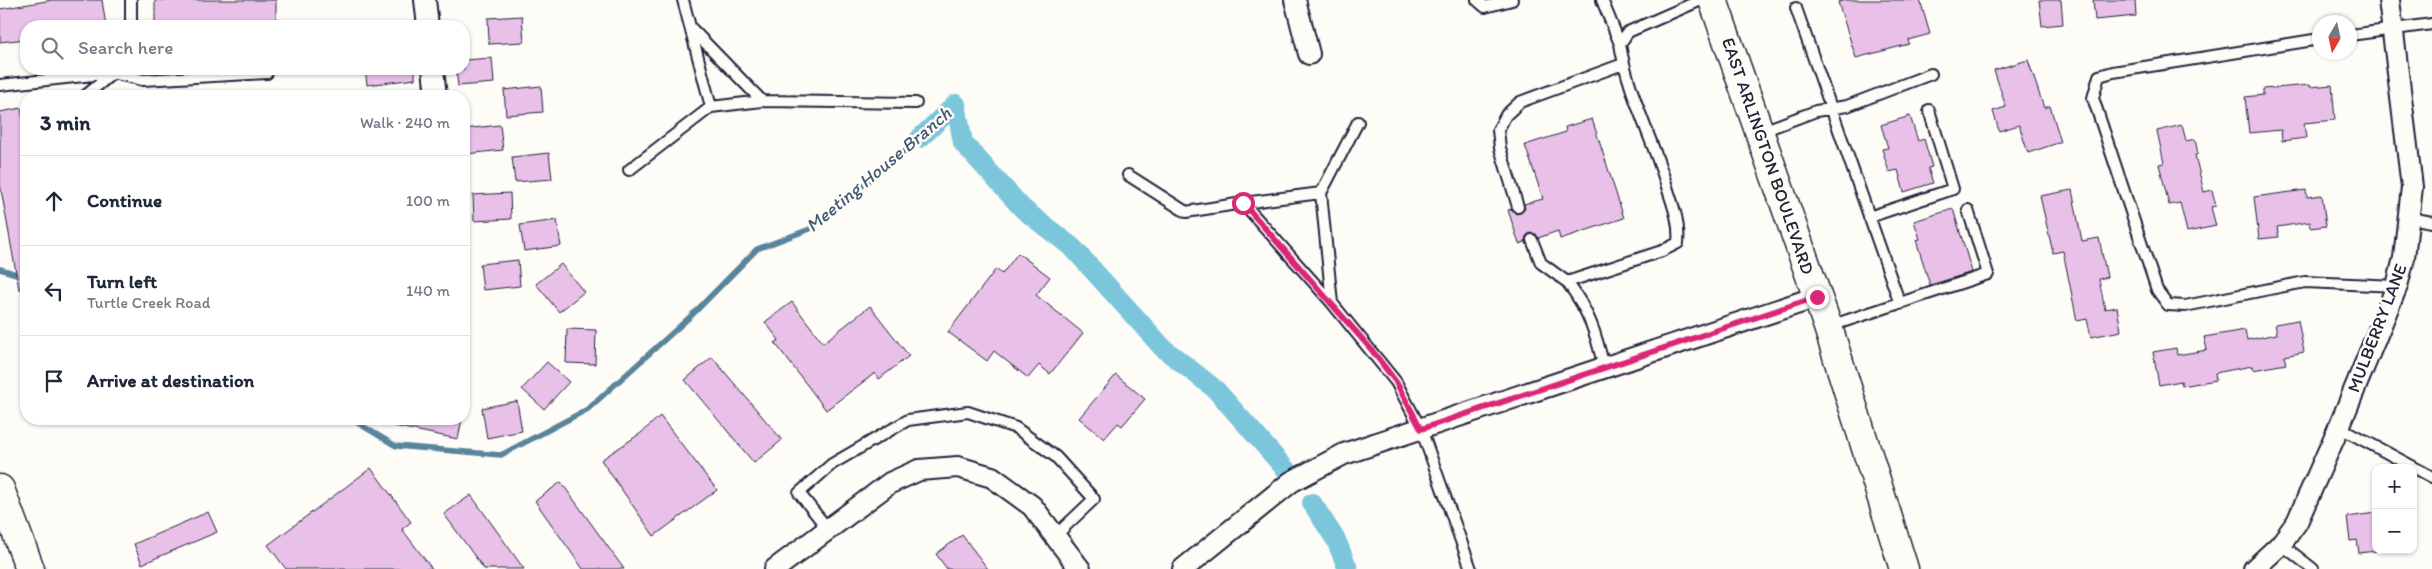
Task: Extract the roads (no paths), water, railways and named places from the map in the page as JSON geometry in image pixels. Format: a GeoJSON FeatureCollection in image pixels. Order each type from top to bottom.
{"type":"FeatureCollection","features":[{"type":"Feature","properties":{"kind":"main road","name":"EAST ARLINGTON BOULEVARD"},"geometry":{"type":"LineString","coordinates":[[1713,0],[1828,327],[1904,569]]}},
{"type":"Feature","properties":{"kind":"main road"},"geometry":{"type":"LineString","coordinates":[[0,489],[30,569]]}},
{"type":"Feature","properties":{"kind":"street"},"geometry":{"type":"LineString","coordinates":[[425,0],[427,20]]}},
{"type":"Feature","properties":{"kind":"street"},"geometry":{"type":"LineString","coordinates":[[1294,0],[1308,54]]}},
{"type":"Feature","properties":{"kind":"street","name":"MULBERRY LANE"},"geometry":{"type":"LineString","coordinates":[[2254,569],[2281,544],[2297,522],[2339,427],[2397,286],[2410,218],[2412,187],[2389,0]]}},
{"type":"Feature","properties":{"kind":"street"},"geometry":{"type":"LineString","coordinates":[[433,75],[435,90]]}},
{"type":"Feature","properties":{"kind":"street"},"geometry":{"type":"LineString","coordinates":[[1182,569],[1291,482],[1344,454],[1817,297]]}},
{"type":"Feature","properties":{"kind":"street"},"geometry":{"type":"LineString","coordinates":[[775,569],[890,483],[920,470],[958,467],[992,477],[1032,506],[1080,569]]}},
{"type":"Feature","properties":{"kind":"lane"},"geometry":{"type":"LineString","coordinates":[[131,0],[131,20]]}},
{"type":"Feature","properties":{"kind":"lane"},"geometry":{"type":"LineString","coordinates":[[683,0],[711,106]]}},
{"type":"Feature","properties":{"kind":"lane"},"geometry":{"type":"LineString","coordinates":[[1477,0],[1485,7],[1512,0]]}},
{"type":"Feature","properties":{"kind":"lane"},"geometry":{"type":"LineString","coordinates":[[1567,282],[1662,251],[1678,243],[1678,220],[1660,161],[1623,64],[1620,44],[1602,0]]}},
{"type":"Feature","properties":{"kind":"lane"},"geometry":{"type":"LineString","coordinates":[[1620,44],[1628,32],[1701,0]]}},
{"type":"Feature","properties":{"kind":"lane"},"geometry":{"type":"LineString","coordinates":[[1796,8],[1900,304]]}},
{"type":"Feature","properties":{"kind":"lane"},"geometry":{"type":"LineString","coordinates":[[2357,34],[2432,24]]}},
{"type":"Feature","properties":{"kind":"lane"},"geometry":{"type":"LineString","coordinates":[[690,27],[762,101]]}},
{"type":"Feature","properties":{"kind":"lane"},"geometry":{"type":"LineString","coordinates":[[2312,40],[2098,76],[2093,98],[2157,290],[2168,305],[2185,306],[2305,282],[2397,286]]}},
{"type":"Feature","properties":{"kind":"lane"},"geometry":{"type":"LineString","coordinates":[[1518,206],[1500,148],[1498,130],[1506,114],[1520,102],[1623,64]]}},
{"type":"Feature","properties":{"kind":"lane"},"geometry":{"type":"LineString","coordinates":[[1759,132],[1830,108],[1847,106],[1931,74]]}},
{"type":"Feature","properties":{"kind":"lane"},"geometry":{"type":"LineString","coordinates":[[0,85],[81,75]]}},
{"type":"Feature","properties":{"kind":"lane"},"geometry":{"type":"LineString","coordinates":[[92,90],[109,75]]}},
{"type":"Feature","properties":{"kind":"lane"},"geometry":{"type":"LineString","coordinates":[[127,75],[143,80],[232,75]]}},
{"type":"Feature","properties":{"kind":"lane"},"geometry":{"type":"LineString","coordinates":[[629,170],[711,106],[762,101],[916,104]]}},
{"type":"Feature","properties":{"kind":"lane"},"geometry":{"type":"LineString","coordinates":[[1869,218],[1954,189],[1929,110]]}},
{"type":"Feature","properties":{"kind":"lane"},"geometry":{"type":"LineString","coordinates":[[1332,304],[1321,193],[1358,122]]}},
{"type":"Feature","properties":{"kind":"lane"},"geometry":{"type":"LineString","coordinates":[[1128,175],[1186,212],[1321,193]]}},
{"type":"Feature","properties":{"kind":"lane"},"geometry":{"type":"LineString","coordinates":[[1243,203],[1332,304],[1396,382],[1421,429],[1471,569]]}},
{"type":"Feature","properties":{"kind":"lane"},"geometry":{"type":"LineString","coordinates":[[1828,327],[1988,274],[1968,210]]}},
{"type":"Feature","properties":{"kind":"lane"},"geometry":{"type":"LineString","coordinates":[[2410,218],[2432,222]]}},
{"type":"Feature","properties":{"kind":"lane"},"geometry":{"type":"LineString","coordinates":[[1532,240],[1541,263],[1567,282],[1580,299],[1596,330],[1604,368]]}},
{"type":"Feature","properties":{"kind":"lane"},"geometry":{"type":"LineString","coordinates":[[828,529],[799,493],[832,464],[908,420],[968,412],[1016,428],[1056,457],[1094,499],[1055,536]]}},
{"type":"Feature","properties":{"kind":"lane"},"geometry":{"type":"LineString","coordinates":[[2339,427],[2432,477]]}},
{"type":"Feature","properties":{"kind":"lane"},"geometry":{"type":"LineString","coordinates":[[2281,544],[2313,569]]}},
{"type":"Feature","properties":{"kind":"waterway","name":"Meeting House Branch"},"geometry":{"type":"LineString","coordinates":[[920,138],[956,104],[963,143],[1023,209],[1073,248],[1163,348],[1215,389],[1289,473]]}},
{"type":"Feature","properties":{"kind":"waterway","name":"Meeting House Branch"},"geometry":{"type":"LineString","coordinates":[[361,425],[396,446],[501,455],[588,409],[692,315],[757,249],[810,229],[920,138]]}},
{"type":"Feature","properties":{"kind":"waterway","name":"Meeting House Branch"},"geometry":{"type":"LineString","coordinates":[[0,269],[20,275]]}},
{"type":"Feature","properties":{"kind":"waterway","name":"Meeting House Branch"},"geometry":{"type":"LineString","coordinates":[[1312,503],[1336,540],[1348,569]]}}]}
